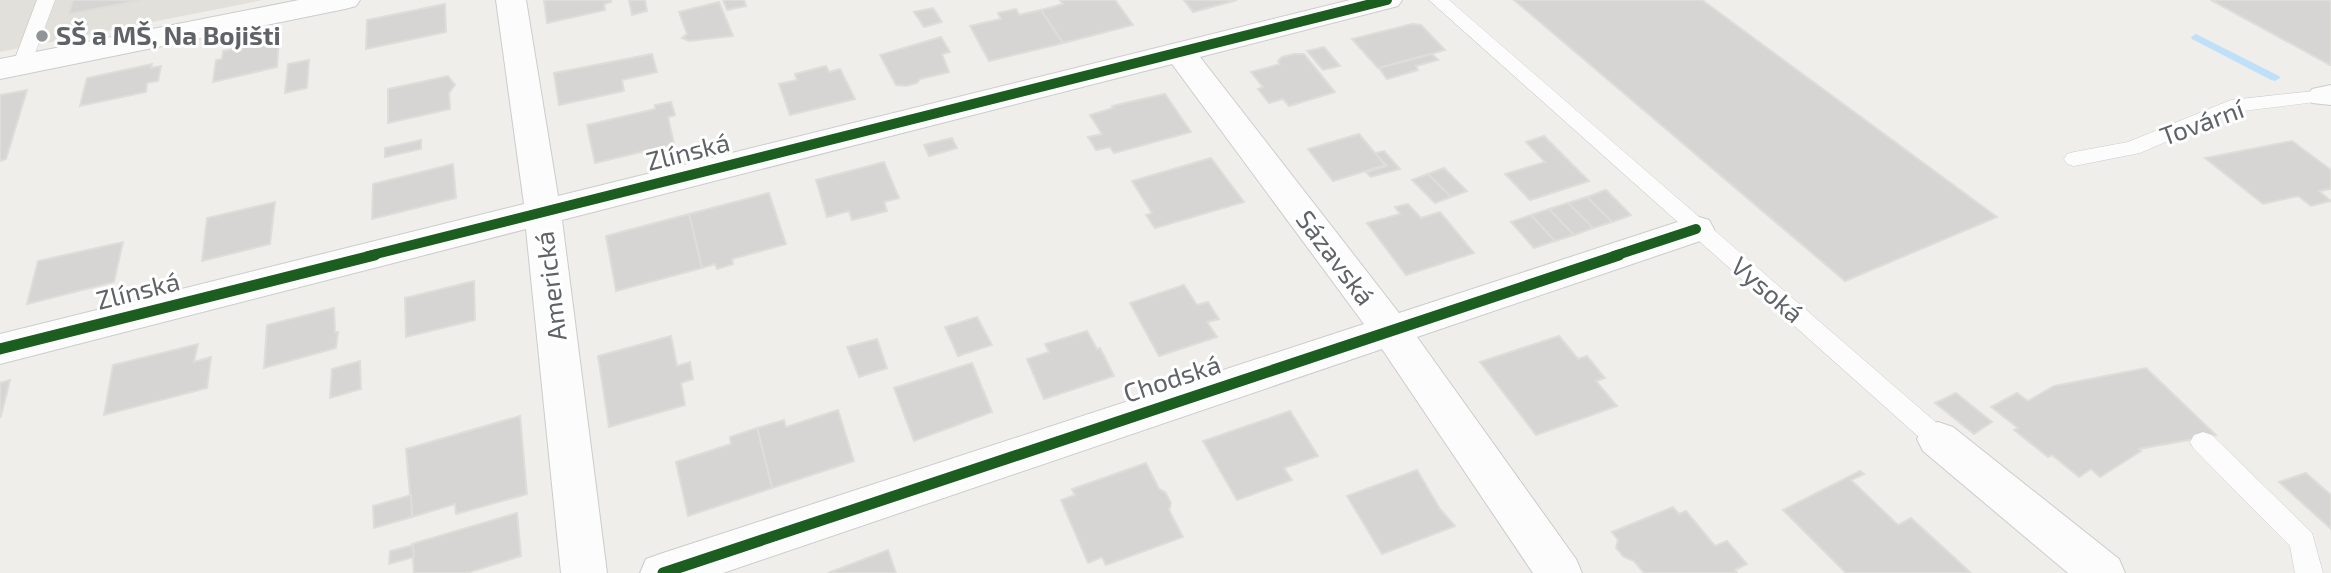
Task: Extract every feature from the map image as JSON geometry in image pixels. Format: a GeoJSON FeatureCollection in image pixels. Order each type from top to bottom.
{"type":"FeatureCollection","features":[{"type":"Feature","properties":{"kind":"street"},"geometry":{"type":"LineString","coordinates":[[11,67],[345,0]]}},
{"type":"Feature","properties":{"kind":"street","name":"Americká"},"geometry":{"type":"LineString","coordinates":[[511,0],[543,213],[584,573]]}},
{"type":"Feature","properties":{"kind":"street","name":"Zlínská"},"geometry":{"type":"LineString","coordinates":[[0,349],[1387,0]]}},
{"type":"Feature","properties":{"kind":"street","name":"Sázavská"},"geometry":{"type":"LineString","coordinates":[[1179,51],[1390,330],[1559,573]]}},
{"type":"Feature","properties":{"kind":"street","name":"Chodská"},"geometry":{"type":"LineString","coordinates":[[663,573],[1696,229]]}},
{"type":"Feature","properties":{"kind":"street","name":"Vysoká"},"geometry":{"type":"LineString","coordinates":[[1938,439],[2102,573]]}},
{"type":"Feature","properties":{"kind":"lane"},"geometry":{"type":"LineString","coordinates":[[11,67],[46,0]]}},
{"type":"Feature","properties":{"kind":"lane","name":"Vysoká"},"geometry":{"type":"LineString","coordinates":[[1438,0],[1938,439]]}},
{"type":"Feature","properties":{"kind":"lane","name":"Tovární"},"geometry":{"type":"LineString","coordinates":[[2074,159],[2133,148],[2231,106],[2328,96]]}},
{"type":"Feature","properties":{"kind":"lane"},"geometry":{"type":"LineString","coordinates":[[2203,442],[2302,541],[2309,573]]}},
{"type":"Feature","properties":{"kind":"shaded area","name":"SŠ a MŠ, Na Bojišti"},"geometry":{"type":"Polygon","coordinates":[[[0,0],[263,0],[0,52],[0,0]]]}},
{"type":"Feature","properties":{"kind":"building"},"geometry":{"type":"Polygon","coordinates":[[[73,0],[141,0],[69,14],[73,0]]]}},
{"type":"Feature","properties":{"kind":"building"},"geometry":{"type":"Polygon","coordinates":[[[544,0],[611,2],[604,4],[605,10],[547,23],[544,0]]]}},
{"type":"Feature","properties":{"kind":"building"},"geometry":{"type":"Polygon","coordinates":[[[629,0],[645,0],[647,11],[632,15],[629,0]]]}},
{"type":"Feature","properties":{"kind":"building"},"geometry":{"type":"Polygon","coordinates":[[[723,0],[744,0],[746,6],[727,10],[723,0]]]}},
{"type":"Feature","properties":{"kind":"building"},"geometry":{"type":"Polygon","coordinates":[[[1060,0],[1115,0],[1133,25],[1063,43],[1041,10],[1063,4],[1060,0]]]}},
{"type":"Feature","properties":{"kind":"building"},"geometry":{"type":"Polygon","coordinates":[[[1184,0],[1237,0],[1193,12],[1184,0]]]}},
{"type":"Feature","properties":{"kind":"building"},"geometry":{"type":"Polygon","coordinates":[[[1514,0],[1702,0],[1997,217],[1845,281],[1514,0]]]}},
{"type":"Feature","properties":{"kind":"building"},"geometry":{"type":"Polygon","coordinates":[[[2211,0],[2331,0],[2331,65],[2330,65],[2211,0]]]}},
{"type":"Feature","properties":{"kind":"building"},"geometry":{"type":"Polygon","coordinates":[[[719,2],[733,36],[689,41],[682,38],[687,34],[679,12],[719,2]]]}},
{"type":"Feature","properties":{"kind":"building"},"geometry":{"type":"Polygon","coordinates":[[[445,4],[446,32],[366,49],[367,20],[445,4]]]}},
{"type":"Feature","properties":{"kind":"building"},"geometry":{"type":"Polygon","coordinates":[[[933,8],[942,22],[924,27],[914,12],[933,8]]]}},
{"type":"Feature","properties":{"kind":"building"},"geometry":{"type":"Polygon","coordinates":[[[1016,9],[1019,15],[1041,10],[1063,43],[989,61],[970,26],[1001,19],[998,13],[1016,9]]]}},
{"type":"Feature","properties":{"kind":"building"},"geometry":{"type":"Polygon","coordinates":[[[1412,24],[1421,25],[1445,50],[1378,68],[1352,39],[1412,24]]]}},
{"type":"Feature","properties":{"kind":"building"},"geometry":{"type":"Polygon","coordinates":[[[941,37],[950,52],[942,54],[949,72],[920,79],[917,83],[906,86],[896,85],[880,55],[941,37]]]}},
{"type":"Feature","properties":{"kind":"building"},"geometry":{"type":"Polygon","coordinates":[[[279,39],[277,67],[213,82],[216,60],[222,59],[223,51],[279,39]]]}},
{"type":"Feature","properties":{"kind":"building"},"geometry":{"type":"Polygon","coordinates":[[[1324,47],[1340,66],[1323,70],[1307,51],[1324,47]]]}},
{"type":"Feature","properties":{"kind":"building"},"geometry":{"type":"Polygon","coordinates":[[[652,54],[657,72],[622,80],[624,91],[559,105],[554,73],[652,54]]]}},
{"type":"Feature","properties":{"kind":"building"},"geometry":{"type":"Polygon","coordinates":[[[1304,54],[1335,92],[1289,106],[1283,99],[1269,103],[1258,89],[1263,87],[1251,72],[1280,64],[1278,61],[1282,57],[1304,54]]]}},
{"type":"Feature","properties":{"kind":"building"},"geometry":{"type":"Polygon","coordinates":[[[1432,54],[1438,60],[1416,66],[1418,70],[1387,79],[1379,68],[1432,54]]]}},
{"type":"Feature","properties":{"kind":"building"},"geometry":{"type":"Polygon","coordinates":[[[309,60],[307,88],[285,93],[288,64],[309,60]]]}},
{"type":"Feature","properties":{"kind":"building"},"geometry":{"type":"Polygon","coordinates":[[[152,64],[151,68],[161,66],[158,81],[147,83],[146,92],[80,106],[87,78],[152,64]]]}},
{"type":"Feature","properties":{"kind":"building"},"geometry":{"type":"Polygon","coordinates":[[[826,66],[829,72],[840,69],[855,99],[790,115],[779,84],[797,80],[795,74],[826,66]]]}},
{"type":"Feature","properties":{"kind":"building"},"geometry":{"type":"Polygon","coordinates":[[[448,76],[455,85],[449,93],[450,109],[388,123],[388,89],[448,76]]]}},
{"type":"Feature","properties":{"kind":"building"},"geometry":{"type":"Polygon","coordinates":[[[27,90],[6,159],[0,161],[0,95],[27,90]]]}},
{"type":"Feature","properties":{"kind":"building"},"geometry":{"type":"Polygon","coordinates":[[[1165,94],[1191,132],[1114,153],[1110,147],[1096,150],[1088,137],[1102,134],[1090,115],[1113,108],[1112,106],[1165,94]]]}},
{"type":"Feature","properties":{"kind":"building"},"geometry":{"type":"Polygon","coordinates":[[[671,102],[675,115],[668,117],[674,144],[595,163],[587,125],[655,109],[655,105],[671,102]]]}},
{"type":"Feature","properties":{"kind":"building"},"geometry":{"type":"Polygon","coordinates":[[[1359,134],[1385,165],[1333,181],[1308,149],[1359,134]]]}},
{"type":"Feature","properties":{"kind":"building"},"geometry":{"type":"Polygon","coordinates":[[[1544,136],[1589,181],[1530,200],[1505,174],[1545,162],[1526,142],[1544,136]]]}},
{"type":"Feature","properties":{"kind":"building"},"geometry":{"type":"Polygon","coordinates":[[[952,138],[957,148],[929,156],[924,145],[952,138]]]}},
{"type":"Feature","properties":{"kind":"building"},"geometry":{"type":"Polygon","coordinates":[[[421,140],[421,149],[385,157],[385,148],[421,140]]]}},
{"type":"Feature","properties":{"kind":"building"},"geometry":{"type":"Polygon","coordinates":[[[2292,141],[2331,170],[2331,189],[2319,191],[2331,201],[2311,206],[2298,196],[2263,204],[2205,158],[2292,141]]]}},
{"type":"Feature","properties":{"kind":"building"},"geometry":{"type":"Polygon","coordinates":[[[1384,151],[1400,169],[1371,177],[1366,172],[1387,166],[1375,153],[1384,151]]]}},
{"type":"Feature","properties":{"kind":"building"},"geometry":{"type":"Polygon","coordinates":[[[1211,158],[1244,202],[1155,228],[1146,215],[1152,213],[1132,181],[1211,158]]]}},
{"type":"Feature","properties":{"kind":"building"},"geometry":{"type":"Polygon","coordinates":[[[884,162],[899,198],[884,202],[887,211],[852,220],[849,211],[827,217],[816,180],[884,162]]]}},
{"type":"Feature","properties":{"kind":"building"},"geometry":{"type":"Polygon","coordinates":[[[453,164],[456,198],[372,219],[373,184],[453,164]]]}},
{"type":"Feature","properties":{"kind":"building"},"geometry":{"type":"Polygon","coordinates":[[[1444,168],[1467,191],[1451,197],[1428,174],[1444,168]]]}},
{"type":"Feature","properties":{"kind":"building"},"geometry":{"type":"Polygon","coordinates":[[[1428,174],[1451,197],[1435,203],[1412,180],[1428,174]]]}},
{"type":"Feature","properties":{"kind":"building"},"geometry":{"type":"Polygon","coordinates":[[[1606,190],[1631,215],[1612,222],[1587,197],[1606,190]]]}},
{"type":"Feature","properties":{"kind":"building"},"geometry":{"type":"Polygon","coordinates":[[[769,193],[786,244],[732,259],[733,264],[717,269],[715,264],[702,268],[689,214],[769,193]]]}},
{"type":"Feature","properties":{"kind":"building"},"geometry":{"type":"Polygon","coordinates":[[[1587,197],[1612,222],[1593,228],[1568,203],[1587,197]]]}},
{"type":"Feature","properties":{"kind":"building"},"geometry":{"type":"Polygon","coordinates":[[[275,202],[270,244],[202,261],[207,218],[275,202]]]}},
{"type":"Feature","properties":{"kind":"building"},"geometry":{"type":"Polygon","coordinates":[[[1568,203],[1593,228],[1574,235],[1549,209],[1568,203]]]}},
{"type":"Feature","properties":{"kind":"building"},"geometry":{"type":"Polygon","coordinates":[[[1408,204],[1421,218],[1440,212],[1474,253],[1406,275],[1367,223],[1400,214],[1395,207],[1408,204]]]}},
{"type":"Feature","properties":{"kind":"building"},"geometry":{"type":"Polygon","coordinates":[[[1549,209],[1574,235],[1555,241],[1531,215],[1549,209]]]}},
{"type":"Feature","properties":{"kind":"building"},"geometry":{"type":"Polygon","coordinates":[[[689,214],[702,268],[616,291],[606,236],[689,214]]]}},
{"type":"Feature","properties":{"kind":"building"},"geometry":{"type":"Polygon","coordinates":[[[1531,215],[1555,241],[1534,248],[1511,222],[1531,215]]]}},
{"type":"Feature","properties":{"kind":"building"},"geometry":{"type":"Polygon","coordinates":[[[123,242],[114,282],[27,304],[38,261],[123,242]]]}},
{"type":"Feature","properties":{"kind":"building"},"geometry":{"type":"Polygon","coordinates":[[[474,281],[475,320],[406,337],[405,298],[474,281]]]}},
{"type":"Feature","properties":{"kind":"building"},"geometry":{"type":"Polygon","coordinates":[[[1184,285],[1197,305],[1208,302],[1219,319],[1207,322],[1217,337],[1159,356],[1130,303],[1184,285]]]}},
{"type":"Feature","properties":{"kind":"building"},"geometry":{"type":"Polygon","coordinates":[[[334,308],[335,332],[338,332],[336,348],[264,368],[267,325],[334,308]]]}},
{"type":"Feature","properties":{"kind":"building"},"geometry":{"type":"Polygon","coordinates":[[[977,317],[992,345],[958,356],[945,327],[977,317]]]}},
{"type":"Feature","properties":{"kind":"building"},"geometry":{"type":"Polygon","coordinates":[[[1087,331],[1097,349],[1100,348],[1114,376],[1044,399],[1027,359],[1049,352],[1045,344],[1087,331]]]}},
{"type":"Feature","properties":{"kind":"building"},"geometry":{"type":"Polygon","coordinates":[[[671,336],[677,366],[690,362],[693,379],[681,383],[685,405],[609,427],[598,356],[671,336]]]}},
{"type":"Feature","properties":{"kind":"building"},"geometry":{"type":"Polygon","coordinates":[[[1559,336],[1578,359],[1587,356],[1605,378],[1596,381],[1617,406],[1536,435],[1480,362],[1559,336]]]}},
{"type":"Feature","properties":{"kind":"building"},"geometry":{"type":"Polygon","coordinates":[[[877,339],[887,368],[859,377],[847,347],[877,339]]]}},
{"type":"Feature","properties":{"kind":"building"},"geometry":{"type":"Polygon","coordinates":[[[198,344],[194,362],[211,357],[207,388],[104,415],[113,365],[198,344]]]}},
{"type":"Feature","properties":{"kind":"building"},"geometry":{"type":"Polygon","coordinates":[[[360,361],[361,389],[330,398],[332,369],[360,361]]]}},
{"type":"Feature","properties":{"kind":"building"},"geometry":{"type":"Polygon","coordinates":[[[972,363],[992,412],[914,441],[894,388],[972,363]]]}},
{"type":"Feature","properties":{"kind":"building"},"geometry":{"type":"Polygon","coordinates":[[[2146,368],[2216,435],[2139,449],[2141,451],[2100,477],[2091,469],[2079,477],[2014,430],[2018,428],[1991,407],[2017,393],[2028,401],[2054,386],[2146,368]]]}},
{"type":"Feature","properties":{"kind":"building"},"geometry":{"type":"Polygon","coordinates":[[[10,380],[1,416],[0,417],[0,383],[10,380]]]}},
{"type":"Feature","properties":{"kind":"building"},"geometry":{"type":"Polygon","coordinates":[[[1956,393],[1992,422],[1974,434],[1935,403],[1956,393]]]}},
{"type":"Feature","properties":{"kind":"building"},"geometry":{"type":"Polygon","coordinates":[[[838,410],[854,461],[772,488],[757,428],[784,420],[786,427],[838,410]]]}},
{"type":"Feature","properties":{"kind":"building"},"geometry":{"type":"Polygon","coordinates":[[[1290,411],[1318,456],[1284,468],[1292,480],[1237,500],[1203,441],[1290,411]]]}},
{"type":"Feature","properties":{"kind":"building"},"geometry":{"type":"Polygon","coordinates":[[[520,416],[527,494],[456,514],[455,504],[412,517],[406,449],[520,416]]]}},
{"type":"Feature","properties":{"kind":"building"},"geometry":{"type":"Polygon","coordinates":[[[757,428],[772,488],[688,516],[676,462],[731,444],[730,437],[757,428]]]}},
{"type":"Feature","properties":{"kind":"building"},"geometry":{"type":"Polygon","coordinates":[[[1146,463],[1159,489],[1165,492],[1171,503],[1169,510],[1183,537],[1106,565],[1102,557],[1088,563],[1061,500],[1075,495],[1072,489],[1146,463]]]}},
{"type":"Feature","properties":{"kind":"building"},"geometry":{"type":"Polygon","coordinates":[[[1417,470],[1440,509],[1455,526],[1382,554],[1347,496],[1417,470]]]}},
{"type":"Feature","properties":{"kind":"building"},"geometry":{"type":"Polygon","coordinates":[[[1860,471],[1864,474],[1851,480],[1898,525],[1911,518],[1971,573],[1846,573],[1783,510],[1860,471]]]}},
{"type":"Feature","properties":{"kind":"building"},"geometry":{"type":"Polygon","coordinates":[[[2306,473],[2331,495],[2331,529],[2279,482],[2306,473]]]}},
{"type":"Feature","properties":{"kind":"building"},"geometry":{"type":"Polygon","coordinates":[[[411,495],[412,517],[374,528],[373,506],[411,495]]]}},
{"type":"Feature","properties":{"kind":"building"},"geometry":{"type":"Polygon","coordinates":[[[1673,507],[1679,514],[1686,511],[1715,546],[1727,541],[1747,564],[1735,570],[1737,573],[1644,573],[1634,561],[1624,557],[1616,548],[1618,540],[1612,532],[1673,507]]]}},
{"type":"Feature","properties":{"kind":"building"},"geometry":{"type":"Polygon","coordinates":[[[517,513],[521,556],[467,573],[414,573],[412,544],[517,513]]]}},
{"type":"Feature","properties":{"kind":"building"},"geometry":{"type":"Polygon","coordinates":[[[413,545],[414,557],[389,564],[390,551],[413,545]]]}},
{"type":"Feature","properties":{"kind":"building"},"geometry":{"type":"Polygon","coordinates":[[[888,550],[896,573],[828,573],[888,550]]]}},
{"type":"Feature","properties":{"kind":"waterway"},"geometry":{"type":"LineString","coordinates":[[2196,37],[2275,78]]}},
{"type":"Feature","properties":{"kind":"cycle path"},"geometry":{"type":"LineString","coordinates":[[0,349],[1387,0]]}},
{"type":"Feature","properties":{"kind":"cycle path"},"geometry":{"type":"LineString","coordinates":[[663,573],[1696,229]]}},
{"type":"Feature","properties":{"kind":"place","name":"SŠ a MŠ, Na Bojišti"},"geometry":{"type":"Point","coordinates":[42,36]}}]}
